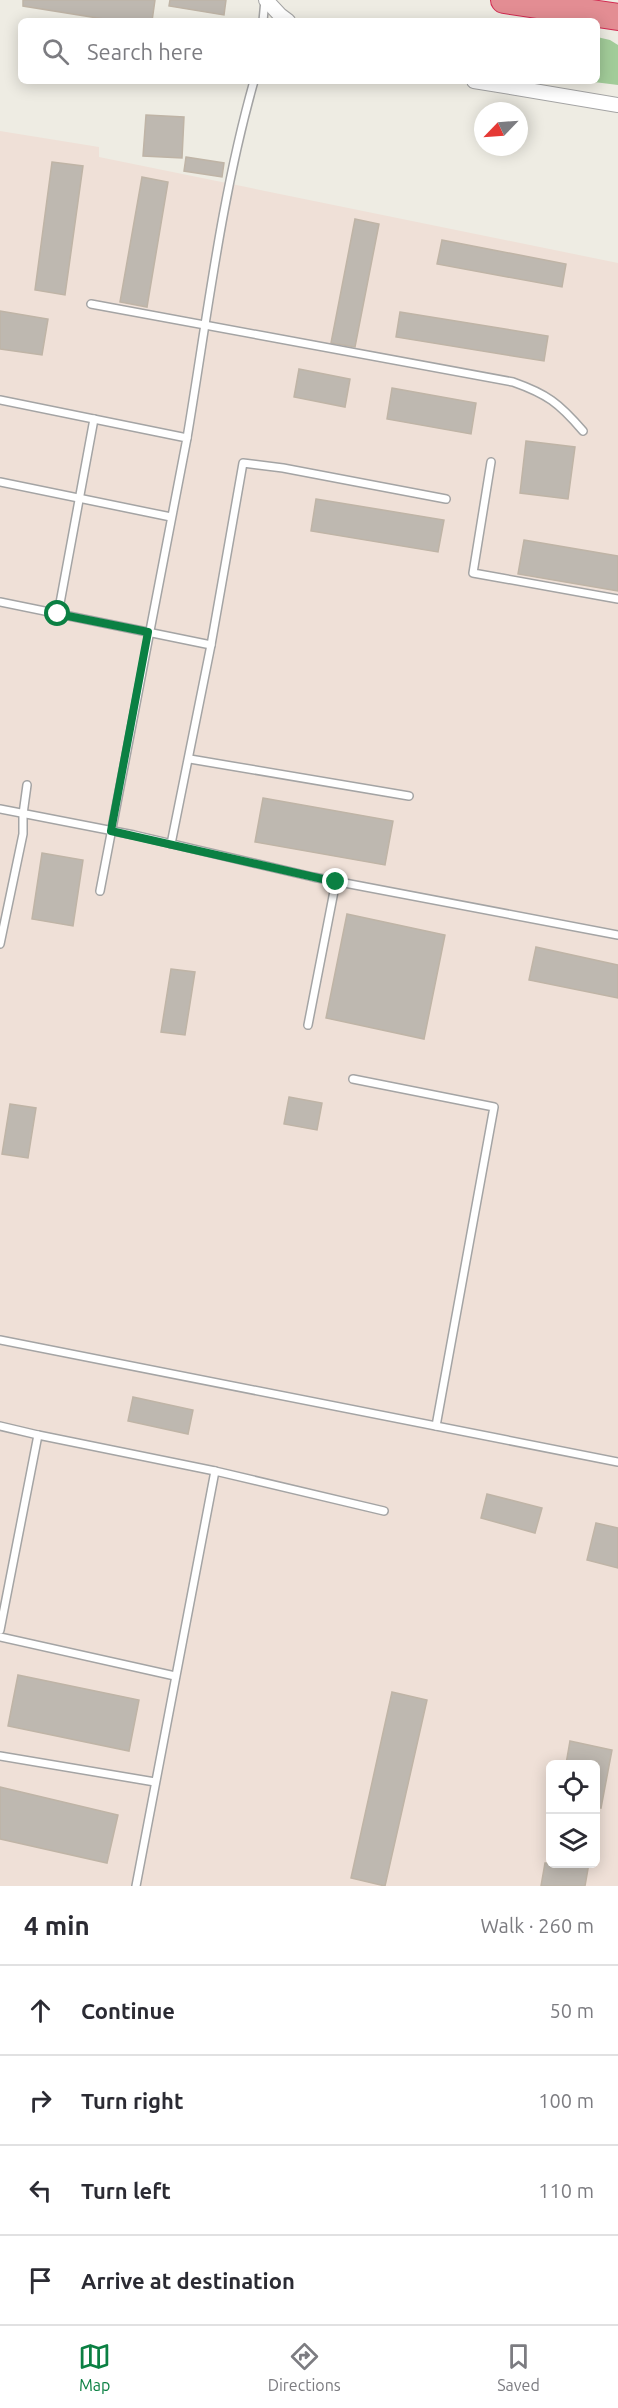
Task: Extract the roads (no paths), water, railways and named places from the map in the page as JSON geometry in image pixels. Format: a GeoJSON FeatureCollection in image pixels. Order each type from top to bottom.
{"type":"FeatureCollection","features":[{"type":"Feature","properties":{"kind":"highway"},"geometry":{"type":"LineString","coordinates":[[504,0],[618,16]]}},
{"type":"Feature","properties":{"kind":"street"},"geometry":{"type":"LineString","coordinates":[[265,0],[284,18]]}},
{"type":"Feature","properties":{"kind":"street"},"geometry":{"type":"LineString","coordinates":[[492,84],[618,105]]}},
{"type":"Feature","properties":{"kind":"lane"},"geometry":{"type":"LineString","coordinates":[[263,18],[265,0]]}},
{"type":"Feature","properties":{"kind":"lane"},"geometry":{"type":"LineString","coordinates":[[100,891],[187,438],[234,161],[253,84]]}},
{"type":"Feature","properties":{"kind":"lane"},"geometry":{"type":"LineString","coordinates":[[91,304],[513,381],[543,393],[565,409],[583,431]]}},
{"type":"Feature","properties":{"kind":"lane"},"geometry":{"type":"LineString","coordinates":[[0,400],[187,438]]}},
{"type":"Feature","properties":{"kind":"lane"},"geometry":{"type":"LineString","coordinates":[[58,614],[94,419]]}},
{"type":"Feature","properties":{"kind":"lane"},"geometry":{"type":"LineString","coordinates":[[491,462],[473,573],[618,599]]}},
{"type":"Feature","properties":{"kind":"lane"},"geometry":{"type":"LineString","coordinates":[[171,844],[190,759],[243,464],[283,468],[446,499]]}},
{"type":"Feature","properties":{"kind":"lane"},"geometry":{"type":"LineString","coordinates":[[0,482],[171,517]]}},
{"type":"Feature","properties":{"kind":"lane"},"geometry":{"type":"LineString","coordinates":[[0,602],[211,645]]}},
{"type":"Feature","properties":{"kind":"lane"},"geometry":{"type":"LineString","coordinates":[[190,759],[409,796]]}},
{"type":"Feature","properties":{"kind":"lane"},"geometry":{"type":"LineString","coordinates":[[0,944],[23,834],[27,785]]}},
{"type":"Feature","properties":{"kind":"lane"},"geometry":{"type":"LineString","coordinates":[[0,809],[171,844],[336,882],[618,935]]}},
{"type":"Feature","properties":{"kind":"lane"},"geometry":{"type":"LineString","coordinates":[[308,1025],[336,882]]}},
{"type":"Feature","properties":{"kind":"lane"},"geometry":{"type":"LineString","coordinates":[[353,1079],[494,1107],[436,1426]]}},
{"type":"Feature","properties":{"kind":"lane"},"geometry":{"type":"LineString","coordinates":[[0,1340],[618,1462]]}},
{"type":"Feature","properties":{"kind":"lane"},"geometry":{"type":"LineString","coordinates":[[0,1426],[215,1471],[384,1511]]}},
{"type":"Feature","properties":{"kind":"lane"},"geometry":{"type":"LineString","coordinates":[[0,1630],[38,1435]]}},
{"type":"Feature","properties":{"kind":"lane"},"geometry":{"type":"LineString","coordinates":[[135,1886],[215,1471]]}},
{"type":"Feature","properties":{"kind":"lane"},"geometry":{"type":"LineString","coordinates":[[0,1636],[175,1676]]}},
{"type":"Feature","properties":{"kind":"lane"},"geometry":{"type":"LineString","coordinates":[[0,1756],[155,1782]]}}]}
